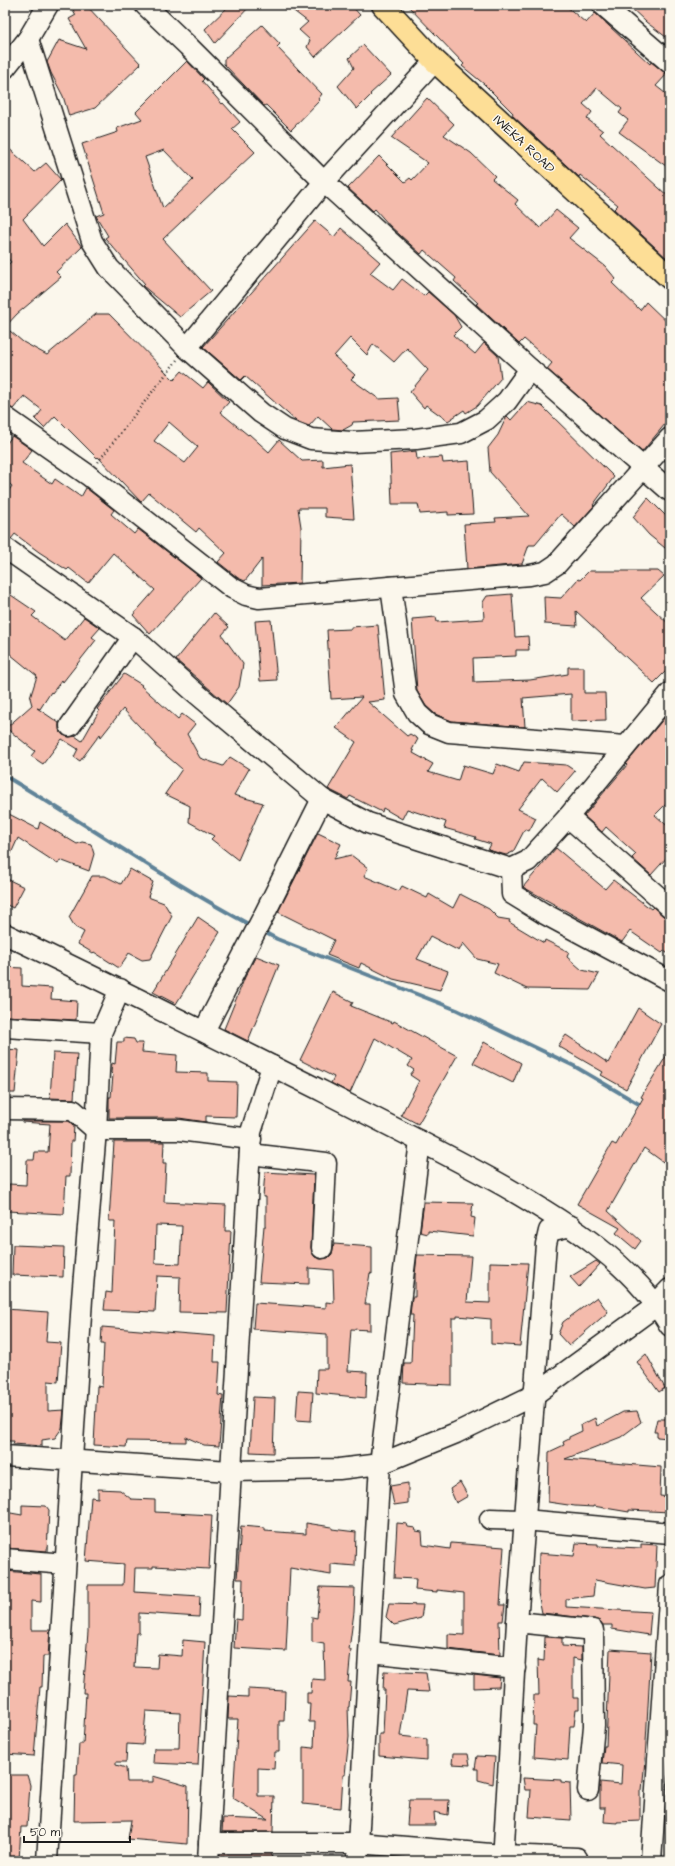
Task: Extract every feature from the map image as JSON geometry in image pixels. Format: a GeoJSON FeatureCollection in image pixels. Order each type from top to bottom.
{"type":"FeatureCollection","features":[{"type":"Feature","properties":{"kind":"main road","name":"IWEKA ROAD"},"geometry":{"type":"LineString","coordinates":[[383,5],[435,61],[670,278]]}},
{"type":"Feature","properties":{"kind":"street"},"geometry":{"type":"LineString","coordinates":[[5,68],[28,39],[48,5]]}},
{"type":"Feature","properties":{"kind":"street"},"geometry":{"type":"LineString","coordinates":[[145,5],[324,182],[530,369],[644,467],[670,492]]}},
{"type":"Feature","properties":{"kind":"street"},"geometry":{"type":"LineString","coordinates":[[603,5],[670,63]]}},
{"type":"Feature","properties":{"kind":"street"},"geometry":{"type":"LineString","coordinates":[[28,39],[92,241],[109,268],[187,348],[261,413],[285,429],[311,439],[352,442],[416,439],[461,433],[486,420],[507,401],[530,369]]}},
{"type":"Feature","properties":{"kind":"street"},"geometry":{"type":"LineString","coordinates":[[187,348],[324,182],[435,61]]}},
{"type":"Feature","properties":{"kind":"street"},"geometry":{"type":"LineString","coordinates":[[5,416],[88,475],[232,588],[246,596],[259,598],[530,575],[545,572],[557,564],[670,438]]}},
{"type":"Feature","properties":{"kind":"street"},"geometry":{"type":"LineString","coordinates":[[5,548],[133,637],[191,689],[322,799],[368,823],[511,869],[528,861],[568,817],[625,746],[669,698]]}},
{"type":"Feature","properties":{"kind":"street"},"geometry":{"type":"LineString","coordinates":[[391,587],[406,694],[416,713],[429,724],[449,732],[625,746]]}},
{"type":"Feature","properties":{"kind":"street"},"geometry":{"type":"LineString","coordinates":[[70,726],[133,637]]}},
{"type":"Feature","properties":{"kind":"street"},"geometry":{"type":"LineString","coordinates":[[204,1031],[322,799]]}},
{"type":"Feature","properties":{"kind":"street"},"geometry":{"type":"LineString","coordinates":[[568,817],[670,908]]}},
{"type":"Feature","properties":{"kind":"street"},"geometry":{"type":"LineString","coordinates":[[511,869],[512,894],[543,913],[670,981]]}},
{"type":"Feature","properties":{"kind":"street"},"geometry":{"type":"LineString","coordinates":[[5,934],[120,989],[473,1168],[571,1226],[616,1262],[655,1304],[670,1326]]}},
{"type":"Feature","properties":{"kind":"street"},"geometry":{"type":"LineString","coordinates":[[48,1861],[65,1564],[82,1299],[96,1130],[101,1033],[120,989]]}},
{"type":"Feature","properties":{"kind":"street"},"geometry":{"type":"LineString","coordinates":[[5,1027],[101,1033]]}},
{"type":"Feature","properties":{"kind":"street"},"geometry":{"type":"LineString","coordinates":[[272,1066],[251,1132],[208,1852],[357,1852],[503,1858],[577,1858]]}},
{"type":"Feature","properties":{"kind":"street"},"geometry":{"type":"LineString","coordinates":[[5,1109],[73,1110],[96,1130],[179,1130],[326,1163],[322,1248]]}},
{"type":"Feature","properties":{"kind":"street"},"geometry":{"type":"LineString","coordinates":[[357,1852],[380,1464],[420,1141]]}},
{"type":"Feature","properties":{"kind":"street"},"geometry":{"type":"LineString","coordinates":[[503,1858],[524,1520],[546,1244],[549,1231],[571,1226]]}},
{"type":"Feature","properties":{"kind":"street"},"geometry":{"type":"LineString","coordinates":[[5,1456],[230,1471],[319,1470],[380,1464],[456,1433],[534,1395],[649,1311],[670,1289]]}},
{"type":"Feature","properties":{"kind":"street"},"geometry":{"type":"LineString","coordinates":[[490,1519],[524,1520],[670,1533]]}},
{"type":"Feature","properties":{"kind":"street"},"geometry":{"type":"LineString","coordinates":[[5,1559],[65,1564]]}},
{"type":"Feature","properties":{"kind":"street"},"geometry":{"type":"LineString","coordinates":[[651,1861],[670,1585]]}},
{"type":"Feature","properties":{"kind":"street"},"geometry":{"type":"LineString","coordinates":[[517,1622],[593,1630],[594,1726],[588,1790]]}},
{"type":"Feature","properties":{"kind":"street"},"geometry":{"type":"LineString","coordinates":[[370,1652],[515,1668]]}},
{"type":"Feature","properties":{"kind":"path"},"geometry":{"type":"LineString","coordinates":[[88,475],[187,348]]}},
{"type":"Feature","properties":{"kind":"building"},"geometry":{"type":"Polygon","coordinates":[[[70,5],[86,5],[141,64],[95,108],[69,116],[63,96],[47,62],[59,40],[86,49],[69,19],[76,15],[70,5]]]}},
{"type":"Feature","properties":{"kind":"building"},"geometry":{"type":"Polygon","coordinates":[[[230,5],[251,5],[215,43],[205,29],[230,5]]]}},
{"type":"Feature","properties":{"kind":"building"},"geometry":{"type":"Polygon","coordinates":[[[286,5],[351,5],[360,15],[315,57],[307,47],[310,40],[299,30],[308,22],[286,5]]]}},
{"type":"Feature","properties":{"kind":"building"},"geometry":{"type":"Polygon","coordinates":[[[407,5],[565,5],[586,23],[595,13],[650,64],[651,62],[667,74],[656,86],[670,97],[670,169],[619,132],[628,120],[619,113],[622,109],[597,88],[583,104],[592,112],[587,119],[603,131],[600,134],[670,198],[670,261],[614,209],[618,205],[580,175],[579,177],[512,115],[513,113],[484,84],[462,66],[464,64],[407,5]]]}},
{"type":"Feature","properties":{"kind":"building"},"geometry":{"type":"Polygon","coordinates":[[[628,5],[670,5],[670,40],[646,22],[628,5]]]}},
{"type":"Feature","properties":{"kind":"building"},"geometry":{"type":"Polygon","coordinates":[[[262,25],[280,44],[277,47],[322,94],[318,99],[320,100],[291,130],[266,105],[264,106],[224,64],[224,59],[262,25]]]}},
{"type":"Feature","properties":{"kind":"building"},"geometry":{"type":"Polygon","coordinates":[[[363,45],[391,75],[370,94],[371,95],[357,109],[338,86],[354,68],[349,58],[363,45]]]}},
{"type":"Feature","properties":{"kind":"building"},"geometry":{"type":"Polygon","coordinates":[[[187,61],[204,79],[202,81],[240,122],[232,129],[255,152],[163,239],[211,291],[180,317],[143,286],[145,284],[105,238],[108,236],[96,216],[104,213],[82,144],[118,132],[117,128],[142,119],[136,112],[187,61]],[[164,150],[145,157],[163,208],[193,180],[164,150]]]}},
{"type":"Feature","properties":{"kind":"building"},"geometry":{"type":"Polygon","coordinates":[[[427,98],[454,124],[444,135],[471,153],[495,176],[492,179],[518,200],[515,204],[540,228],[556,210],[578,228],[569,238],[605,266],[616,279],[612,283],[640,310],[646,302],[670,325],[670,418],[642,452],[547,369],[552,363],[524,339],[519,344],[476,304],[478,303],[454,281],[456,278],[424,250],[421,254],[390,226],[375,209],[373,211],[348,188],[379,156],[405,182],[410,178],[412,180],[428,163],[391,138],[427,98]]]}},
{"type":"Feature","properties":{"kind":"building"},"geometry":{"type":"Polygon","coordinates":[[[5,145],[35,172],[46,163],[61,180],[23,219],[43,246],[65,224],[82,247],[56,272],[61,277],[17,314],[5,327],[5,267],[11,262],[5,255],[5,145]]]}},
{"type":"Feature","properties":{"kind":"building"},"geometry":{"type":"Polygon","coordinates":[[[315,221],[334,237],[341,228],[380,262],[370,273],[393,290],[402,279],[424,296],[428,292],[454,315],[461,327],[453,335],[475,354],[484,343],[498,356],[501,378],[477,406],[466,413],[464,410],[448,421],[426,405],[424,408],[410,392],[428,370],[407,348],[394,362],[373,344],[367,355],[350,338],[334,356],[355,375],[351,379],[379,399],[398,398],[400,420],[353,422],[352,425],[343,430],[332,429],[318,416],[309,426],[296,421],[245,376],[241,380],[203,347],[315,221]]]}},
{"type":"Feature","properties":{"kind":"building"},"geometry":{"type":"Polygon","coordinates":[[[96,314],[109,314],[174,380],[182,371],[203,388],[208,382],[229,402],[220,412],[248,435],[249,434],[269,452],[279,440],[302,461],[323,460],[323,467],[350,464],[354,519],[325,517],[325,508],[298,508],[301,527],[300,583],[262,585],[262,559],[245,581],[238,578],[218,562],[226,553],[199,528],[196,532],[149,493],[141,502],[98,457],[97,458],[55,416],[44,428],[35,419],[42,410],[24,396],[13,409],[5,406],[5,337],[10,331],[23,342],[47,355],[96,314]],[[169,422],[154,441],[185,463],[198,447],[169,422]]]}},
{"type":"Feature","properties":{"kind":"building"},"geometry":{"type":"Polygon","coordinates":[[[527,402],[542,406],[614,477],[593,505],[594,506],[575,527],[561,514],[535,545],[529,545],[522,564],[467,569],[464,524],[496,522],[495,518],[529,516],[490,472],[488,448],[498,435],[507,416],[511,420],[527,402]]]}},
{"type":"Feature","properties":{"kind":"building"},"geometry":{"type":"Polygon","coordinates":[[[12,436],[32,450],[22,463],[52,484],[55,479],[81,497],[86,488],[114,510],[111,514],[134,534],[138,529],[201,578],[150,634],[133,615],[155,590],[113,553],[88,583],[69,568],[67,570],[15,534],[11,539],[5,537],[5,496],[12,486],[5,480],[5,446],[12,436]]]}},
{"type":"Feature","properties":{"kind":"building"},"geometry":{"type":"Polygon","coordinates":[[[416,451],[417,459],[442,457],[443,463],[469,461],[473,514],[448,515],[448,512],[420,514],[418,504],[392,504],[390,454],[416,451]]]}},
{"type":"Feature","properties":{"kind":"building"},"geometry":{"type":"Polygon","coordinates":[[[648,498],[670,520],[670,552],[649,535],[633,517],[648,498]]]}},
{"type":"Feature","properties":{"kind":"building"},"geometry":{"type":"Polygon","coordinates":[[[589,571],[658,571],[664,576],[641,598],[670,625],[670,667],[654,683],[576,611],[577,626],[545,624],[544,597],[561,598],[578,579],[580,580],[589,571]]]}},
{"type":"Feature","properties":{"kind":"building"},"geometry":{"type":"Polygon","coordinates":[[[5,591],[36,612],[32,616],[65,641],[84,617],[100,628],[92,637],[96,640],[63,682],[62,680],[52,693],[51,692],[40,709],[37,708],[59,723],[59,730],[63,735],[69,737],[75,736],[82,741],[99,711],[97,709],[124,674],[142,685],[141,686],[178,719],[182,714],[195,724],[187,734],[200,758],[223,766],[230,757],[249,769],[234,795],[263,803],[238,860],[211,839],[214,836],[189,822],[190,806],[165,794],[182,769],[155,746],[156,744],[123,709],[101,737],[100,734],[80,761],[74,757],[78,749],[62,739],[43,764],[31,756],[35,751],[6,728],[32,705],[30,698],[37,676],[5,650],[5,591]]]}},
{"type":"Feature","properties":{"kind":"building"},"geometry":{"type":"Polygon","coordinates":[[[512,594],[515,637],[528,636],[529,650],[516,650],[516,656],[473,658],[474,682],[530,680],[568,674],[568,667],[584,667],[584,693],[605,693],[606,720],[571,721],[571,694],[523,698],[525,727],[452,721],[435,714],[426,706],[417,691],[412,619],[436,617],[437,622],[484,619],[483,602],[487,596],[512,594]]]}},
{"type":"Feature","properties":{"kind":"building"},"geometry":{"type":"Polygon","coordinates":[[[214,613],[229,627],[222,635],[243,664],[239,687],[227,704],[176,660],[214,613]]]}},
{"type":"Feature","properties":{"kind":"building"},"geometry":{"type":"Polygon","coordinates":[[[271,620],[277,680],[260,681],[255,621],[271,620]]]}},
{"type":"Feature","properties":{"kind":"building"},"geometry":{"type":"Polygon","coordinates":[[[378,625],[385,700],[368,702],[407,736],[410,734],[418,739],[412,750],[414,751],[413,753],[433,764],[428,772],[458,781],[463,765],[493,774],[497,764],[519,772],[524,762],[566,765],[575,771],[557,792],[542,778],[518,809],[536,818],[529,831],[525,829],[513,852],[506,855],[488,850],[491,844],[475,839],[476,837],[444,828],[446,822],[407,809],[402,819],[383,808],[382,812],[350,796],[348,799],[328,789],[356,742],[336,728],[362,697],[331,699],[327,630],[351,629],[351,627],[378,625]]]}},
{"type":"Feature","properties":{"kind":"building"},"geometry":{"type":"Polygon","coordinates":[[[670,711],[670,800],[655,815],[670,828],[670,854],[651,875],[632,858],[636,854],[606,827],[602,832],[584,816],[670,711]]]}},
{"type":"Feature","properties":{"kind":"building"},"geometry":{"type":"Polygon","coordinates":[[[5,812],[38,829],[40,822],[77,844],[82,842],[91,844],[94,854],[89,871],[60,860],[58,864],[18,838],[5,867],[5,812]]]}},
{"type":"Feature","properties":{"kind":"building"},"geometry":{"type":"Polygon","coordinates":[[[318,833],[341,844],[334,859],[351,855],[368,868],[364,876],[399,891],[402,886],[427,898],[429,894],[453,908],[460,894],[489,909],[498,918],[510,920],[509,922],[544,943],[545,940],[569,952],[567,957],[582,970],[599,974],[590,990],[527,989],[494,973],[498,964],[477,959],[463,943],[459,951],[430,936],[417,959],[448,971],[440,990],[393,979],[361,963],[359,968],[327,955],[334,940],[278,912],[318,833]]]}},
{"type":"Feature","properties":{"kind":"building"},"geometry":{"type":"Polygon","coordinates":[[[556,848],[605,889],[613,880],[651,909],[653,907],[663,916],[670,918],[670,955],[664,951],[662,953],[630,931],[622,942],[523,887],[556,848]]]}},
{"type":"Feature","properties":{"kind":"building"},"geometry":{"type":"Polygon","coordinates":[[[130,869],[153,882],[148,897],[164,903],[172,916],[150,959],[142,960],[129,953],[119,968],[78,944],[84,932],[75,927],[69,917],[92,876],[105,876],[121,884],[130,869]]]}},
{"type":"Feature","properties":{"kind":"building"},"geometry":{"type":"Polygon","coordinates":[[[5,878],[24,887],[13,908],[5,904],[5,878]]]}},
{"type":"Feature","properties":{"kind":"building"},"geometry":{"type":"Polygon","coordinates":[[[198,917],[220,932],[176,1004],[153,992],[198,917]]]}},
{"type":"Feature","properties":{"kind":"building"},"geometry":{"type":"Polygon","coordinates":[[[256,956],[279,965],[248,1041],[224,1029],[245,977],[256,956]]]}},
{"type":"Feature","properties":{"kind":"building"},"geometry":{"type":"Polygon","coordinates":[[[5,967],[22,968],[22,986],[52,988],[51,999],[77,1001],[76,1020],[5,1016],[5,967]]]}},
{"type":"Feature","properties":{"kind":"building"},"geometry":{"type":"Polygon","coordinates":[[[333,992],[353,1002],[351,1006],[393,1023],[394,1021],[457,1056],[418,1124],[401,1115],[419,1081],[410,1075],[414,1070],[408,1066],[412,1060],[375,1038],[350,1093],[331,1083],[334,1077],[300,1060],[333,992]]]}},
{"type":"Feature","properties":{"kind":"building"},"geometry":{"type":"Polygon","coordinates":[[[638,1008],[661,1024],[626,1089],[601,1075],[603,1072],[558,1046],[566,1035],[608,1063],[638,1008]]]}},
{"type":"Feature","properties":{"kind":"building"},"geometry":{"type":"Polygon","coordinates":[[[124,1038],[134,1039],[136,1043],[143,1043],[142,1052],[177,1055],[176,1072],[208,1073],[208,1081],[237,1082],[236,1117],[206,1116],[206,1122],[179,1118],[109,1118],[109,1097],[111,1097],[113,1075],[111,1073],[112,1063],[115,1064],[117,1042],[124,1042],[124,1038]]]}},
{"type":"Feature","properties":{"kind":"building"},"geometry":{"type":"Polygon","coordinates":[[[484,1042],[521,1063],[513,1083],[473,1063],[484,1042]]]}},
{"type":"Feature","properties":{"kind":"building"},"geometry":{"type":"Polygon","coordinates":[[[5,1049],[19,1050],[15,1093],[5,1093],[5,1049]]]}},
{"type":"Feature","properties":{"kind":"building"},"geometry":{"type":"Polygon","coordinates":[[[670,1050],[670,1167],[644,1148],[608,1211],[641,1241],[635,1249],[616,1233],[620,1228],[577,1204],[612,1143],[616,1145],[643,1098],[641,1097],[670,1050]]]}},
{"type":"Feature","properties":{"kind":"building"},"geometry":{"type":"Polygon","coordinates":[[[53,1053],[77,1054],[74,1099],[50,1098],[53,1053]]]}},
{"type":"Feature","properties":{"kind":"building"},"geometry":{"type":"Polygon","coordinates":[[[22,1121],[69,1121],[74,1126],[73,1141],[71,1141],[70,1176],[66,1176],[64,1214],[7,1211],[9,1184],[26,1185],[27,1160],[34,1160],[35,1152],[48,1152],[50,1124],[22,1121]]]}},
{"type":"Feature","properties":{"kind":"building"},"geometry":{"type":"Polygon","coordinates":[[[114,1142],[164,1142],[163,1163],[166,1163],[164,1202],[226,1205],[225,1231],[231,1231],[227,1313],[179,1312],[180,1277],[157,1276],[155,1312],[104,1310],[106,1292],[112,1293],[115,1221],[109,1221],[114,1142]],[[156,1225],[155,1263],[180,1264],[182,1226],[156,1225]]]}},
{"type":"Feature","properties":{"kind":"building"},"geometry":{"type":"Polygon","coordinates":[[[265,1172],[314,1175],[311,1247],[312,1253],[315,1257],[321,1259],[328,1258],[332,1254],[334,1244],[372,1247],[372,1274],[370,1273],[365,1304],[370,1304],[370,1330],[351,1329],[348,1371],[367,1372],[366,1398],[316,1393],[317,1369],[327,1369],[327,1334],[253,1329],[255,1303],[326,1308],[326,1302],[334,1303],[333,1270],[309,1268],[309,1284],[259,1282],[264,1226],[266,1226],[266,1197],[263,1197],[265,1172]]]}},
{"type":"Feature","properties":{"kind":"building"},"geometry":{"type":"Polygon","coordinates":[[[424,1202],[473,1203],[471,1217],[475,1218],[473,1236],[428,1231],[428,1234],[420,1232],[424,1202]]]}},
{"type":"Feature","properties":{"kind":"building"},"geometry":{"type":"Polygon","coordinates":[[[13,1245],[64,1247],[63,1277],[12,1275],[13,1245]]]}},
{"type":"Feature","properties":{"kind":"building"},"geometry":{"type":"Polygon","coordinates":[[[417,1255],[471,1256],[467,1302],[490,1303],[490,1262],[528,1263],[520,1346],[491,1344],[491,1319],[457,1316],[457,1318],[452,1318],[452,1385],[403,1383],[404,1363],[411,1363],[413,1315],[410,1315],[412,1297],[415,1297],[417,1255]]]}},
{"type":"Feature","properties":{"kind":"building"},"geometry":{"type":"Polygon","coordinates":[[[596,1261],[600,1264],[579,1287],[570,1277],[596,1261]]]}},
{"type":"Feature","properties":{"kind":"building"},"geometry":{"type":"Polygon","coordinates":[[[597,1297],[608,1312],[569,1346],[558,1334],[563,1322],[597,1297]]]}},
{"type":"Feature","properties":{"kind":"building"},"geometry":{"type":"Polygon","coordinates":[[[5,1309],[48,1312],[46,1342],[61,1343],[58,1382],[48,1381],[48,1411],[64,1410],[62,1428],[55,1438],[42,1440],[42,1446],[13,1444],[14,1441],[5,1441],[5,1309]]]}},
{"type":"Feature","properties":{"kind":"building"},"geometry":{"type":"Polygon","coordinates":[[[102,1327],[215,1336],[214,1362],[220,1362],[218,1395],[223,1396],[219,1446],[204,1445],[186,1437],[186,1442],[127,1441],[126,1447],[94,1445],[97,1386],[102,1387],[104,1344],[101,1344],[102,1327]]]}},
{"type":"Feature","properties":{"kind":"building"},"geometry":{"type":"Polygon","coordinates":[[[646,1354],[665,1388],[659,1392],[637,1362],[646,1354]]]}},
{"type":"Feature","properties":{"kind":"building"},"geometry":{"type":"Polygon","coordinates":[[[298,1391],[313,1392],[311,1421],[296,1420],[298,1391]]]}},
{"type":"Feature","properties":{"kind":"building"},"geometry":{"type":"Polygon","coordinates":[[[253,1397],[275,1398],[273,1453],[250,1452],[253,1397]]]}},
{"type":"Feature","properties":{"kind":"building"},"geometry":{"type":"Polygon","coordinates":[[[637,1411],[641,1422],[621,1437],[565,1459],[661,1467],[660,1496],[670,1497],[670,1512],[629,1510],[629,1512],[593,1506],[575,1506],[548,1502],[549,1452],[564,1445],[563,1442],[569,1439],[569,1437],[582,1431],[581,1425],[595,1418],[597,1426],[623,1412],[637,1411]]]}},
{"type":"Feature","properties":{"kind":"building"},"geometry":{"type":"Polygon","coordinates":[[[657,1419],[669,1419],[668,1438],[657,1437],[657,1432],[654,1432],[657,1419]]]}},
{"type":"Feature","properties":{"kind":"building"},"geometry":{"type":"Polygon","coordinates":[[[460,1482],[468,1496],[456,1503],[450,1489],[460,1482]]]}},
{"type":"Feature","properties":{"kind":"building"},"geometry":{"type":"Polygon","coordinates":[[[408,1483],[408,1503],[394,1505],[390,1486],[408,1483]]]}},
{"type":"Feature","properties":{"kind":"building"},"geometry":{"type":"Polygon","coordinates":[[[98,1489],[120,1490],[131,1499],[155,1500],[155,1512],[212,1515],[209,1569],[153,1566],[153,1568],[135,1568],[134,1592],[200,1596],[199,1617],[139,1613],[139,1633],[136,1633],[134,1667],[157,1668],[158,1654],[182,1656],[183,1640],[205,1642],[198,1765],[153,1763],[154,1748],[179,1748],[180,1713],[146,1711],[143,1745],[127,1744],[126,1762],[116,1762],[116,1765],[126,1768],[127,1782],[153,1782],[153,1776],[188,1786],[187,1844],[128,1839],[131,1820],[74,1821],[75,1775],[77,1775],[79,1744],[83,1744],[86,1693],[83,1693],[88,1632],[88,1585],[123,1585],[124,1564],[86,1561],[91,1497],[98,1498],[98,1489]]]}},
{"type":"Feature","properties":{"kind":"building"},"geometry":{"type":"Polygon","coordinates":[[[22,1505],[46,1506],[49,1510],[47,1551],[5,1548],[5,1512],[22,1515],[22,1505]]]}},
{"type":"Feature","properties":{"kind":"building"},"geometry":{"type":"Polygon","coordinates":[[[306,1523],[332,1527],[332,1529],[356,1532],[355,1566],[331,1564],[331,1575],[290,1568],[286,1651],[234,1648],[236,1619],[242,1620],[243,1579],[237,1579],[241,1526],[265,1528],[265,1531],[306,1534],[306,1523]]]}},
{"type":"Feature","properties":{"kind":"building"},"geometry":{"type":"Polygon","coordinates":[[[397,1523],[407,1524],[408,1527],[415,1528],[416,1531],[422,1532],[423,1545],[450,1549],[451,1543],[504,1547],[500,1605],[505,1605],[503,1621],[499,1621],[500,1655],[448,1649],[448,1634],[464,1635],[464,1593],[437,1590],[437,1592],[415,1590],[416,1579],[394,1578],[397,1523]]]}},
{"type":"Feature","properties":{"kind":"building"},"geometry":{"type":"Polygon","coordinates":[[[576,1543],[598,1544],[598,1546],[641,1548],[641,1544],[657,1545],[655,1588],[645,1589],[595,1580],[593,1596],[566,1599],[566,1607],[651,1612],[649,1635],[612,1629],[612,1625],[603,1625],[600,1621],[594,1619],[542,1613],[538,1593],[539,1553],[574,1556],[576,1543]]]}},
{"type":"Feature","properties":{"kind":"building"},"geometry":{"type":"Polygon","coordinates":[[[5,1571],[41,1574],[41,1602],[31,1601],[31,1630],[50,1630],[48,1656],[43,1656],[42,1687],[40,1687],[34,1756],[5,1754],[5,1571]]]}},
{"type":"Feature","properties":{"kind":"building"},"geometry":{"type":"Polygon","coordinates":[[[320,1587],[355,1588],[354,1612],[349,1650],[351,1650],[348,1682],[351,1682],[348,1707],[349,1737],[345,1775],[343,1775],[341,1808],[303,1804],[303,1747],[314,1748],[315,1722],[309,1722],[310,1704],[307,1704],[307,1693],[311,1693],[312,1679],[325,1680],[324,1644],[312,1642],[312,1617],[317,1618],[320,1587]]]}},
{"type":"Feature","properties":{"kind":"building"},"geometry":{"type":"Polygon","coordinates":[[[389,1604],[423,1605],[421,1618],[394,1625],[386,1617],[389,1604]]]}},
{"type":"Feature","properties":{"kind":"building"},"geometry":{"type":"Polygon","coordinates":[[[545,1637],[562,1638],[562,1646],[582,1647],[582,1660],[573,1658],[573,1698],[579,1698],[579,1709],[576,1709],[574,1726],[570,1726],[568,1760],[534,1757],[536,1725],[533,1725],[534,1695],[539,1695],[538,1660],[544,1661],[545,1637]]]}},
{"type":"Feature","properties":{"kind":"building"},"geometry":{"type":"Polygon","coordinates":[[[610,1649],[651,1652],[645,1760],[642,1790],[640,1790],[640,1821],[617,1823],[604,1822],[605,1808],[600,1808],[600,1782],[621,1784],[622,1765],[602,1763],[604,1746],[606,1746],[610,1649]]]}},
{"type":"Feature","properties":{"kind":"building"},"geometry":{"type":"Polygon","coordinates":[[[384,1671],[426,1673],[429,1692],[407,1691],[400,1736],[427,1739],[427,1760],[379,1756],[379,1734],[383,1734],[385,1690],[383,1690],[384,1671]]]}},
{"type":"Feature","properties":{"kind":"building"},"geometry":{"type":"Polygon","coordinates":[[[474,1675],[500,1678],[499,1687],[474,1688],[474,1675]]]}},
{"type":"Feature","properties":{"kind":"building"},"geometry":{"type":"Polygon","coordinates":[[[248,1689],[285,1691],[284,1721],[279,1721],[279,1752],[275,1752],[274,1769],[258,1768],[258,1796],[274,1796],[273,1832],[222,1832],[223,1818],[268,1820],[233,1798],[238,1719],[228,1719],[229,1696],[248,1697],[248,1689]]]}},
{"type":"Feature","properties":{"kind":"building"},"geometry":{"type":"Polygon","coordinates":[[[453,1754],[468,1754],[470,1765],[452,1764],[453,1754]]]}},
{"type":"Feature","properties":{"kind":"building"},"geometry":{"type":"Polygon","coordinates":[[[477,1756],[495,1757],[493,1784],[478,1780],[478,1769],[475,1769],[477,1756]]]}},
{"type":"Feature","properties":{"kind":"building"},"geometry":{"type":"Polygon","coordinates":[[[5,1775],[27,1775],[30,1785],[27,1827],[21,1827],[19,1861],[5,1861],[5,1775]]]}},
{"type":"Feature","properties":{"kind":"building"},"geometry":{"type":"Polygon","coordinates":[[[523,1778],[561,1780],[561,1782],[570,1783],[571,1820],[529,1817],[531,1790],[525,1790],[523,1778]]]}},
{"type":"Feature","properties":{"kind":"building"},"geometry":{"type":"Polygon","coordinates":[[[409,1800],[449,1800],[448,1815],[434,1812],[435,1825],[407,1825],[409,1800]]]}},
{"type":"Feature","properties":{"kind":"building"},"geometry":{"type":"Polygon","coordinates":[[[220,1854],[272,1854],[271,1861],[220,1861],[220,1854]]]}},
{"type":"Feature","properties":{"kind":"waterway"},"geometry":{"type":"LineString","coordinates":[[5,776],[159,872],[252,926]]}},
{"type":"Feature","properties":{"kind":"waterway"},"geometry":{"type":"LineString","coordinates":[[262,931],[277,939],[457,1010],[574,1066],[644,1107]]}}]}
